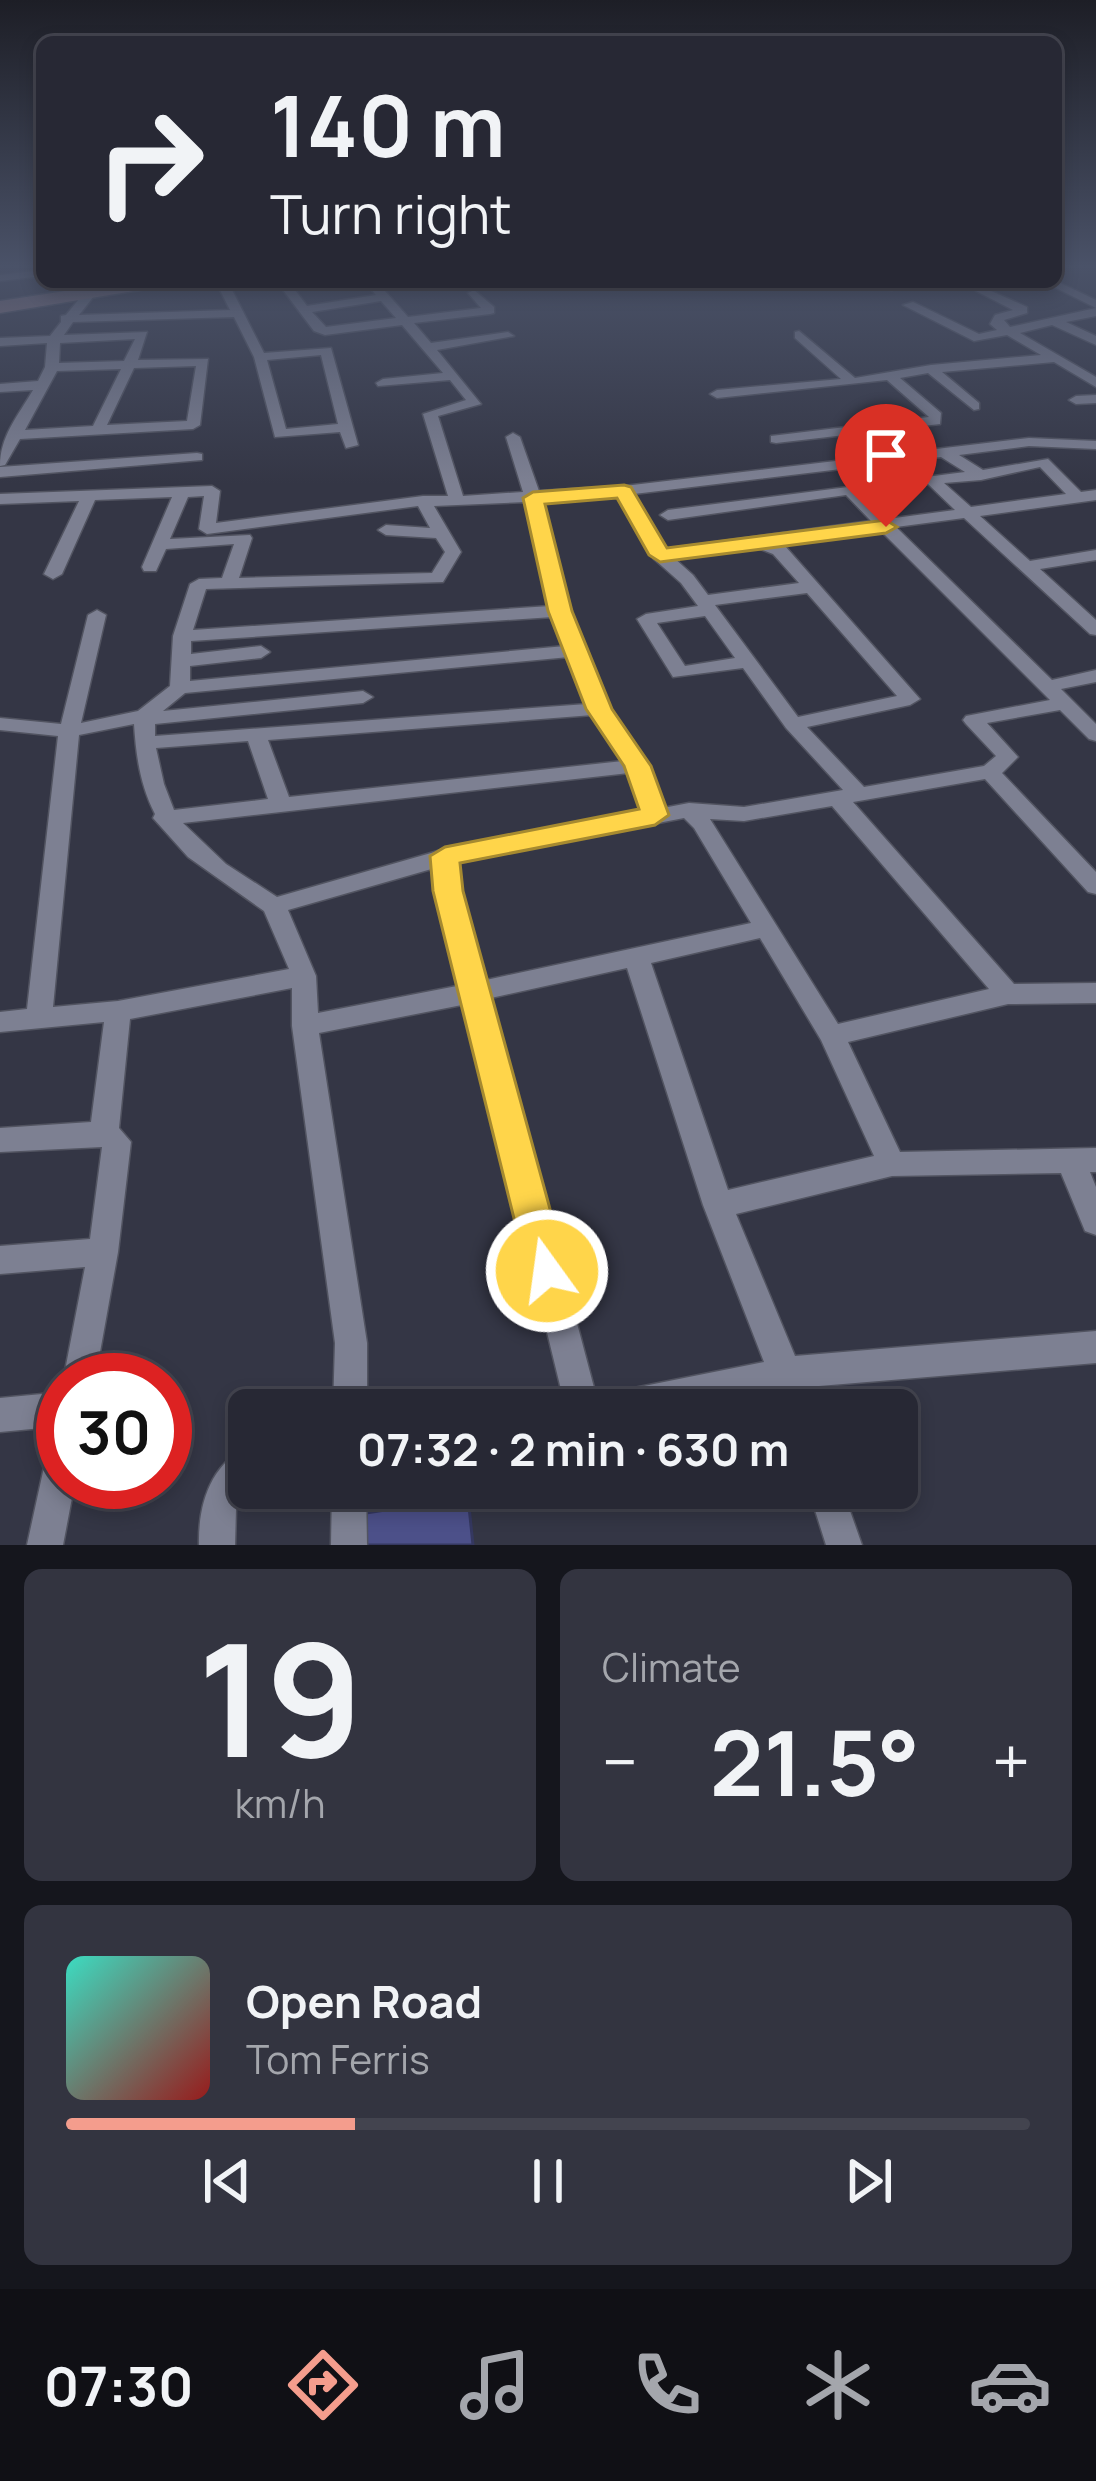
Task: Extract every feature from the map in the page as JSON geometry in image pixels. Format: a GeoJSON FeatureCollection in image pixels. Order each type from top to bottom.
{"type":"FeatureCollection","features":[{"type":"Feature","properties":{"kind":"street"},"geometry":{"type":"LineString","coordinates":[[0,342],[70,339]]}},
{"type":"Feature","properties":{"kind":"street"},"geometry":{"type":"LineString","coordinates":[[82,464],[90,430],[140,339]]}},
{"type":"Feature","properties":{"kind":"street"},"geometry":{"type":"LineString","coordinates":[[250,339],[260,357],[280,434],[346,427]]}},
{"type":"Feature","properties":{"kind":"street"},"geometry":{"type":"LineString","coordinates":[[419,339],[474,404],[430,414],[457,501]]}},
{"type":"Feature","properties":{"kind":"street"},"geometry":{"type":"LineString","coordinates":[[426,348],[487,339]]}},
{"type":"Feature","properties":{"kind":"street"},"geometry":{"type":"LineString","coordinates":[[804,339],[852,382]]}},
{"type":"Feature","properties":{"kind":"street"},"geometry":{"type":"LineString","coordinates":[[1021,339],[1096,382]]}},
{"type":"Feature","properties":{"kind":"street"},"geometry":{"type":"LineString","coordinates":[[2,456],[52,367],[54,340]]}},
{"type":"Feature","properties":{"kind":"street"},"geometry":{"type":"LineString","coordinates":[[260,357],[326,351],[351,445]]}},
{"type":"Feature","properties":{"kind":"street"},"geometry":{"type":"LineString","coordinates":[[718,394],[1056,358]]}},
{"type":"Feature","properties":{"kind":"street"},"geometry":{"type":"LineString","coordinates":[[12,435],[193,424],[203,362],[52,367]]}},
{"type":"Feature","properties":{"kind":"street"},"geometry":{"type":"LineString","coordinates":[[931,369],[974,406]]}},
{"type":"Feature","properties":{"kind":"street"},"geometry":{"type":"LineString","coordinates":[[776,439],[935,421],[936,416],[890,375]]}},
{"type":"Feature","properties":{"kind":"street"},"geometry":{"type":"LineString","coordinates":[[383,382],[454,376]]}},
{"type":"Feature","properties":{"kind":"street"},"geometry":{"type":"LineString","coordinates":[[0,388],[39,385]]}},
{"type":"Feature","properties":{"kind":"street"},"geometry":{"type":"LineString","coordinates":[[1076,400],[1096,399]]}},
{"type":"Feature","properties":{"kind":"street"},"geometry":{"type":"LineString","coordinates":[[513,437],[560,611],[599,709],[637,766],[655,815]]}},
{"type":"Feature","properties":{"kind":"street"},"geometry":{"type":"LineString","coordinates":[[0,499],[212,491],[207,529],[423,501],[624,491],[1029,442],[1096,445]]}},
{"type":"Feature","properties":{"kind":"street"},"geometry":{"type":"LineString","coordinates":[[945,453],[981,475]]}},
{"type":"Feature","properties":{"kind":"street"},"geometry":{"type":"LineString","coordinates":[[0,472],[197,457]]}},
{"type":"Feature","properties":{"kind":"street"},"geometry":{"type":"LineString","coordinates":[[668,515],[981,475],[1043,462],[1087,496]]}},
{"type":"Feature","properties":{"kind":"street"},"geometry":{"type":"LineString","coordinates":[[931,479],[1096,630]]}},
{"type":"Feature","properties":{"kind":"street"},"geometry":{"type":"LineString","coordinates":[[849,490],[1063,704],[1092,727]]}},
{"type":"Feature","properties":{"kind":"street"},"geometry":{"type":"LineString","coordinates":[[624,491],[660,555],[706,605],[848,797],[1008,994]]}},
{"type":"Feature","properties":{"kind":"street"},"geometry":{"type":"LineString","coordinates":[[150,568],[182,492]]}},
{"type":"Feature","properties":{"kind":"street"},"geometry":{"type":"LineString","coordinates":[[52,574],[88,495]]}},
{"type":"Feature","properties":{"kind":"street"},"geometry":{"type":"LineString","coordinates":[[660,555],[1087,496]]}},
{"type":"Feature","properties":{"kind":"street"},"geometry":{"type":"LineString","coordinates":[[180,688],[182,636],[199,584],[437,578],[452,552],[423,501]]}},
{"type":"Feature","properties":{"kind":"street"},"geometry":{"type":"LineString","coordinates":[[386,530],[441,532]]}},
{"type":"Feature","properties":{"kind":"street"},"geometry":{"type":"LineString","coordinates":[[159,545],[244,538],[230,583]]}},
{"type":"Feature","properties":{"kind":"street"},"geometry":{"type":"LineString","coordinates":[[758,545],[778,550],[910,699],[793,724]]}},
{"type":"Feature","properties":{"kind":"street"},"geometry":{"type":"LineString","coordinates":[[1029,566],[1096,555]]}},
{"type":"Feature","properties":{"kind":"street"},"geometry":{"type":"LineString","coordinates":[[747,662],[680,673],[646,620],[811,586]]}},
{"type":"Feature","properties":{"kind":"street"},"geometry":{"type":"LineString","coordinates":[[182,636],[560,611]]}},
{"type":"Feature","properties":{"kind":"street"},"geometry":{"type":"LineString","coordinates":[[39,1018],[69,731],[97,614]]}},
{"type":"Feature","properties":{"kind":"street"},"geometry":{"type":"LineString","coordinates":[[144,726],[180,688],[576,651]]}},
{"type":"Feature","properties":{"kind":"street"},"geometry":{"type":"LineString","coordinates":[[181,662],[261,652]]}},
{"type":"Feature","properties":{"kind":"street"},"geometry":{"type":"LineString","coordinates":[[1046,687],[1096,676]]}},
{"type":"Feature","properties":{"kind":"street"},"geometry":{"type":"LineString","coordinates":[[0,724],[69,731],[144,726],[363,697]]}},
{"type":"Feature","properties":{"kind":"street"},"geometry":{"type":"LineString","coordinates":[[274,906],[445,856],[655,815],[688,810],[744,814],[990,772],[1008,757],[973,721],[1063,704]]}},
{"type":"Feature","properties":{"kind":"street"},"geometry":{"type":"LineString","coordinates":[[144,726],[256,734],[599,709]]}},
{"type":"Feature","properties":{"kind":"street"},"geometry":{"type":"LineString","coordinates":[[144,726],[164,818],[208,865],[274,906],[304,976],[305,1026],[351,1342],[350,1389]]}},
{"type":"Feature","properties":{"kind":"street"},"geometry":{"type":"LineString","coordinates":[[256,734],[281,805]]}},
{"type":"Feature","properties":{"kind":"street"},"geometry":{"type":"LineString","coordinates":[[164,818],[637,766]]}},
{"type":"Feature","properties":{"kind":"street"},"geometry":{"type":"LineString","coordinates":[[990,772],[1096,886]]}},
{"type":"Feature","properties":{"kind":"street"},"geometry":{"type":"LineString","coordinates":[[688,810],[702,824],[832,1036],[892,1165]]}},
{"type":"Feature","properties":{"kind":"street"},"geometry":{"type":"LineString","coordinates":[[445,856],[448,891],[578,1389]]}},
{"type":"Feature","properties":{"kind":"street"},"geometry":{"type":"LineString","coordinates":[[305,1026],[766,928]]}},
{"type":"Feature","properties":{"kind":"street"},"geometry":{"type":"LineString","coordinates":[[637,959],[718,1205],[793,1389]]}},
{"type":"Feature","properties":{"kind":"street"},"geometry":{"type":"LineString","coordinates":[[0,1022],[118,1011],[304,976]]}},
{"type":"Feature","properties":{"kind":"street"},"geometry":{"type":"LineString","coordinates":[[832,1036],[1008,994],[1096,993]]}},
{"type":"Feature","properties":{"kind":"street"},"geometry":{"type":"LineString","coordinates":[[104,1133],[118,1011]]}},
{"type":"Feature","properties":{"kind":"street"},"geometry":{"type":"LineString","coordinates":[[0,1141],[104,1133],[117,1142],[84,1353]]}},
{"type":"Feature","properties":{"kind":"street"},"geometry":{"type":"LineString","coordinates":[[718,1205],[892,1165],[1083,1161],[1096,1222]]}},
{"type":"Feature","properties":{"kind":"street"},"geometry":{"type":"LineString","coordinates":[[0,1260],[103,1252]]}},
{"type":"Feature","properties":{"kind":"street"},"geometry":{"type":"LineString","coordinates":[[711,1389],[788,1373],[1096,1347]]}},
{"type":"Feature","properties":{"kind":"street"},"geometry":{"type":"LineString","coordinates":[[0,1415],[36,1412]]}},
{"type":"Feature","properties":{"kind":"street"},"geometry":{"type":"LineString","coordinates":[[217,1545],[215,1524],[228,1482]]}},
{"type":"Feature","properties":{"kind":"street"},"geometry":{"type":"LineString","coordinates":[[45,1545],[52,1509]]}},
{"type":"Feature","properties":{"kind":"street"},"geometry":{"type":"LineString","coordinates":[[349,1545],[350,1509]]}},
{"type":"Feature","properties":{"kind":"street"},"geometry":{"type":"LineString","coordinates":[[832,1509],[844,1545]]}},
{"type":"Feature","properties":{"kind":"building"},"geometry":{"type":"Polygon","coordinates":[[[469,1509],[473,1545],[350,1545],[349,1522],[365,1521],[366,1513],[469,1509]]]}},
{"type":"Feature","properties":{"kind":"route"},"geometry":{"type":"LineString","coordinates":[[547,1271],[448,891],[445,856],[655,815],[637,766],[599,709],[560,611],[533,498],[624,491],[660,555],[886,527]]}}]}
